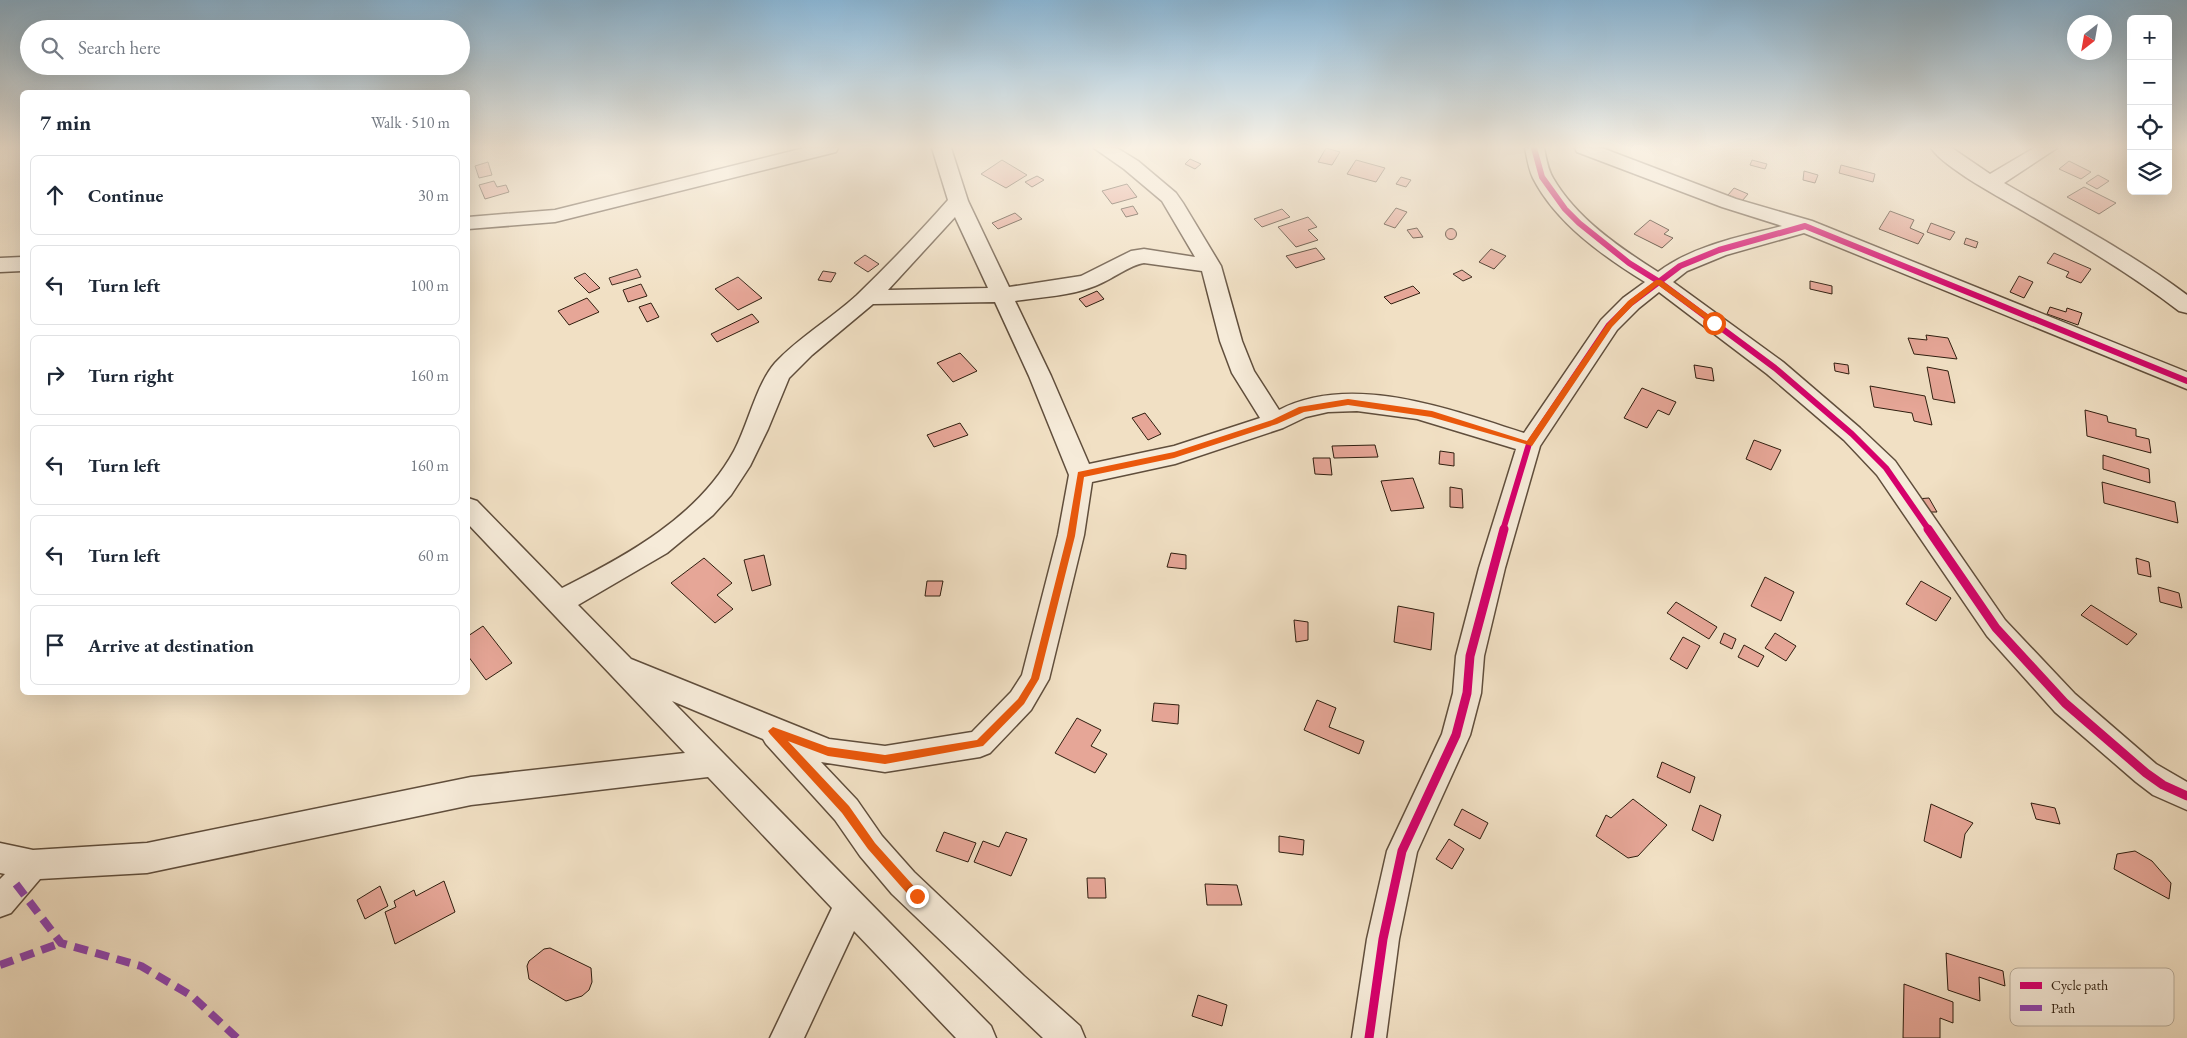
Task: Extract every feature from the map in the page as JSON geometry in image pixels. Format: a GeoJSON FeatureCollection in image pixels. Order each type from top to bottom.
{"type":"FeatureCollection","features":[{"type":"Feature","properties":{"kind":"street"},"geometry":{"type":"LineString","coordinates":[[470,223],[555,216],[634,196]]}},
{"type":"Feature","properties":{"kind":"street"},"geometry":{"type":"LineString","coordinates":[[619,666],[773,731],[828,752],[885,759],[980,744],[1021,702],[1035,679],[1071,536],[1081,474],[1040,376],[957,196]]}},
{"type":"Feature","properties":{"kind":"street"},"geometry":{"type":"LineString","coordinates":[[1168,196],[1211,266],[1231,341],[1243,372],[1275,422]]}},
{"type":"Feature","properties":{"kind":"street"},"geometry":{"type":"LineString","coordinates":[[1556,196],[1565,209],[1629,263],[1658,281],[1775,368],[1852,434],[1886,468],[1996,628],[2065,702],[2163,786],[2187,796]]}},
{"type":"Feature","properties":{"kind":"street"},"geometry":{"type":"LineString","coordinates":[[1713,196],[1805,226],[2182,381]]}},
{"type":"Feature","properties":{"kind":"street"},"geometry":{"type":"LineString","coordinates":[[2013,196],[2117,257],[2162,286],[2187,306]]}},
{"type":"Feature","properties":{"kind":"street"},"geometry":{"type":"LineString","coordinates":[[559,602],[616,573],[672,535],[708,504],[736,468],[766,406],[772,386],[784,369],[867,297],[913,253],[958,201]]}},
{"type":"Feature","properties":{"kind":"street"},"geometry":{"type":"LineString","coordinates":[[1369,1038],[1383,939],[1402,851],[1456,734],[1467,693],[1470,656],[1492,568],[1529,444],[1610,325],[1631,303],[1658,281],[1680,266],[1719,250],[1805,226]]}},
{"type":"Feature","properties":{"kind":"street"},"geometry":{"type":"LineString","coordinates":[[867,297],[1002,295],[1060,288],[1086,282],[1108,273],[1131,258],[1144,256],[1211,266]]}},
{"type":"Feature","properties":{"kind":"street"},"geometry":{"type":"LineString","coordinates":[[0,265],[20,264]]}},
{"type":"Feature","properties":{"kind":"street"},"geometry":{"type":"LineString","coordinates":[[1081,474],[1174,455],[1275,422],[1302,409],[1348,402],[1432,414],[1529,444]]}},
{"type":"Feature","properties":{"kind":"street"},"geometry":{"type":"LineString","coordinates":[[470,510],[979,1038]]}},
{"type":"Feature","properties":{"kind":"street"},"geometry":{"type":"LineString","coordinates":[[773,731],[846,810],[871,846],[903,884],[1012,988],[1068,1038]]}},
{"type":"Feature","properties":{"kind":"street"},"geometry":{"type":"LineString","coordinates":[[0,858],[33,865],[146,858],[471,791],[713,762]]}},
{"type":"Feature","properties":{"kind":"street"},"geometry":{"type":"LineString","coordinates":[[0,902],[33,865]]}},
{"type":"Feature","properties":{"kind":"street"},"geometry":{"type":"LineString","coordinates":[[786,1038],[850,904]]}},
{"type":"Feature","properties":{"kind":"building"},"geometry":{"type":"Polygon","coordinates":[[[1106,196],[1137,197],[1112,204],[1106,196]]]}},
{"type":"Feature","properties":{"kind":"building"},"geometry":{"type":"Polygon","coordinates":[[[1731,196],[1746,196],[1742,201],[1731,196]]]}},
{"type":"Feature","properties":{"kind":"building"},"geometry":{"type":"Polygon","coordinates":[[[2103,196],[2116,203],[2099,214],[2067,197],[2103,196]]]}},
{"type":"Feature","properties":{"kind":"building"},"geometry":{"type":"Polygon","coordinates":[[[1133,206],[1138,214],[1126,217],[1121,209],[1133,206]]]}},
{"type":"Feature","properties":{"kind":"building"},"geometry":{"type":"Polygon","coordinates":[[[1396,208],[1407,212],[1395,228],[1384,224],[1396,208]]]}},
{"type":"Feature","properties":{"kind":"building"},"geometry":{"type":"Polygon","coordinates":[[[1282,209],[1290,217],[1262,227],[1254,219],[1282,209]]]}},
{"type":"Feature","properties":{"kind":"building"},"geometry":{"type":"Polygon","coordinates":[[[1890,211],[1914,220],[1910,228],[1924,234],[1918,244],[1879,229],[1890,211]]]}},
{"type":"Feature","properties":{"kind":"building"},"geometry":{"type":"Polygon","coordinates":[[[1015,213],[1022,219],[998,229],[992,223],[1015,213]]]}},
{"type":"Feature","properties":{"kind":"building"},"geometry":{"type":"Polygon","coordinates":[[[1308,217],[1317,227],[1308,230],[1318,240],[1296,247],[1278,227],[1308,217]]]}},
{"type":"Feature","properties":{"kind":"building"},"geometry":{"type":"Polygon","coordinates":[[[1650,220],[1669,230],[1664,234],[1673,238],[1662,248],[1634,234],[1650,220]]]}},
{"type":"Feature","properties":{"kind":"building"},"geometry":{"type":"Polygon","coordinates":[[[1931,223],[1955,232],[1950,240],[1927,232],[1931,223]]]}},
{"type":"Feature","properties":{"kind":"building"},"geometry":{"type":"Polygon","coordinates":[[[1417,228],[1423,237],[1413,238],[1407,230],[1417,228]]]}},
{"type":"Feature","properties":{"kind":"building"},"geometry":{"type":"Polygon","coordinates":[[[1449,229],[1453,229],[1456,234],[1455,238],[1449,239],[1446,236],[1446,232],[1449,229]]]}},
{"type":"Feature","properties":{"kind":"building"},"geometry":{"type":"Polygon","coordinates":[[[1966,238],[1978,242],[1976,248],[1964,244],[1966,238]]]}},
{"type":"Feature","properties":{"kind":"building"},"geometry":{"type":"Polygon","coordinates":[[[1316,248],[1325,259],[1296,268],[1286,256],[1316,248]]]}},
{"type":"Feature","properties":{"kind":"building"},"geometry":{"type":"Polygon","coordinates":[[[1491,249],[1506,256],[1494,269],[1479,262],[1491,249]]]}},
{"type":"Feature","properties":{"kind":"building"},"geometry":{"type":"Polygon","coordinates":[[[2054,253],[2091,269],[2081,283],[2066,277],[2069,272],[2047,263],[2054,253]]]}},
{"type":"Feature","properties":{"kind":"building"},"geometry":{"type":"Polygon","coordinates":[[[865,255],[879,264],[868,272],[854,263],[865,255]]]}},
{"type":"Feature","properties":{"kind":"building"},"geometry":{"type":"Polygon","coordinates":[[[637,269],[641,277],[612,285],[609,278],[637,269]]]}},
{"type":"Feature","properties":{"kind":"building"},"geometry":{"type":"Polygon","coordinates":[[[1462,270],[1472,277],[1463,281],[1453,274],[1462,270]]]}},
{"type":"Feature","properties":{"kind":"building"},"geometry":{"type":"Polygon","coordinates":[[[823,271],[836,273],[831,282],[818,280],[823,271]]]}},
{"type":"Feature","properties":{"kind":"building"},"geometry":{"type":"Polygon","coordinates":[[[585,273],[600,288],[589,293],[574,278],[585,273]]]}},
{"type":"Feature","properties":{"kind":"building"},"geometry":{"type":"Polygon","coordinates":[[[2019,276],[2033,282],[2024,298],[2010,292],[2019,276]]]}},
{"type":"Feature","properties":{"kind":"building"},"geometry":{"type":"Polygon","coordinates":[[[738,277],[762,298],[738,310],[715,289],[738,277]]]}},
{"type":"Feature","properties":{"kind":"building"},"geometry":{"type":"Polygon","coordinates":[[[1810,281],[1832,286],[1832,294],[1810,289],[1810,281]]]}},
{"type":"Feature","properties":{"kind":"building"},"geometry":{"type":"Polygon","coordinates":[[[641,284],[647,296],[628,302],[623,290],[641,284]]]}},
{"type":"Feature","properties":{"kind":"building"},"geometry":{"type":"Polygon","coordinates":[[[1413,286],[1420,293],[1391,304],[1384,297],[1413,286]]]}},
{"type":"Feature","properties":{"kind":"building"},"geometry":{"type":"Polygon","coordinates":[[[1097,291],[1104,299],[1086,307],[1079,299],[1097,291]]]}},
{"type":"Feature","properties":{"kind":"building"},"geometry":{"type":"Polygon","coordinates":[[[587,298],[599,312],[569,325],[558,311],[587,298]]]}},
{"type":"Feature","properties":{"kind":"building"},"geometry":{"type":"Polygon","coordinates":[[[651,303],[659,317],[647,322],[639,307],[651,303]]]}},
{"type":"Feature","properties":{"kind":"building"},"geometry":{"type":"Polygon","coordinates":[[[2050,307],[2066,312],[2067,308],[2082,313],[2078,325],[2047,314],[2050,307]]]}},
{"type":"Feature","properties":{"kind":"building"},"geometry":{"type":"Polygon","coordinates":[[[752,314],[759,322],[717,342],[711,334],[752,314]]]}},
{"type":"Feature","properties":{"kind":"building"},"geometry":{"type":"Polygon","coordinates":[[[1926,335],[1948,338],[1957,359],[1914,354],[1908,338],[1927,340],[1926,335]]]}},
{"type":"Feature","properties":{"kind":"building"},"geometry":{"type":"Polygon","coordinates":[[[960,353],[977,371],[953,382],[937,363],[960,353]]]}},
{"type":"Feature","properties":{"kind":"building"},"geometry":{"type":"Polygon","coordinates":[[[1834,363],[1848,365],[1849,374],[1835,371],[1834,363]]]}},
{"type":"Feature","properties":{"kind":"building"},"geometry":{"type":"Polygon","coordinates":[[[1694,365],[1712,368],[1714,381],[1696,378],[1694,365]]]}},
{"type":"Feature","properties":{"kind":"building"},"geometry":{"type":"Polygon","coordinates":[[[1927,367],[1948,371],[1955,403],[1933,399],[1927,367]]]}},
{"type":"Feature","properties":{"kind":"building"},"geometry":{"type":"Polygon","coordinates":[[[1870,386],[1925,396],[1932,425],[1914,421],[1912,413],[1874,407],[1870,386]]]}},
{"type":"Feature","properties":{"kind":"building"},"geometry":{"type":"Polygon","coordinates":[[[1642,388],[1676,402],[1669,415],[1658,410],[1647,428],[1624,418],[1642,388]]]}},
{"type":"Feature","properties":{"kind":"building"},"geometry":{"type":"Polygon","coordinates":[[[2085,410],[2107,416],[2108,422],[2136,429],[2136,436],[2149,439],[2151,453],[2087,436],[2085,410]]]}},
{"type":"Feature","properties":{"kind":"building"},"geometry":{"type":"Polygon","coordinates":[[[1145,413],[1161,434],[1148,440],[1132,418],[1145,413]]]}},
{"type":"Feature","properties":{"kind":"building"},"geometry":{"type":"Polygon","coordinates":[[[960,423],[968,435],[934,447],[927,435],[960,423]]]}},
{"type":"Feature","properties":{"kind":"building"},"geometry":{"type":"Polygon","coordinates":[[[1754,440],[1781,450],[1771,470],[1746,459],[1754,440]]]}},
{"type":"Feature","properties":{"kind":"building"},"geometry":{"type":"Polygon","coordinates":[[[1375,445],[1378,457],[1334,458],[1332,446],[1375,445]]]}},
{"type":"Feature","properties":{"kind":"building"},"geometry":{"type":"Polygon","coordinates":[[[1440,451],[1454,453],[1454,466],[1439,464],[1440,451]]]}},
{"type":"Feature","properties":{"kind":"building"},"geometry":{"type":"Polygon","coordinates":[[[2103,455],[2149,469],[2150,483],[2103,469],[2103,455]]]}},
{"type":"Feature","properties":{"kind":"building"},"geometry":{"type":"Polygon","coordinates":[[[1313,458],[1330,458],[1332,475],[1315,474],[1313,458]]]}},
{"type":"Feature","properties":{"kind":"building"},"geometry":{"type":"Polygon","coordinates":[[[1413,478],[1424,508],[1391,511],[1381,481],[1413,478]]]}},
{"type":"Feature","properties":{"kind":"building"},"geometry":{"type":"Polygon","coordinates":[[[2102,482],[2175,502],[2178,523],[2104,503],[2102,482]]]}},
{"type":"Feature","properties":{"kind":"building"},"geometry":{"type":"Polygon","coordinates":[[[1450,487],[1462,489],[1463,508],[1450,507],[1450,487]]]}},
{"type":"Feature","properties":{"kind":"building"},"geometry":{"type":"Polygon","coordinates":[[[1929,498],[1937,512],[1924,512],[1916,499],[1929,498]]]}},
{"type":"Feature","properties":{"kind":"building"},"geometry":{"type":"Polygon","coordinates":[[[1171,553],[1186,555],[1186,569],[1167,567],[1171,553]]]}},
{"type":"Feature","properties":{"kind":"building"},"geometry":{"type":"Polygon","coordinates":[[[764,555],[771,585],[752,591],[744,560],[764,555]]]}},
{"type":"Feature","properties":{"kind":"building"},"geometry":{"type":"Polygon","coordinates":[[[704,558],[732,583],[717,595],[733,609],[715,623],[671,583],[704,558]]]}},
{"type":"Feature","properties":{"kind":"building"},"geometry":{"type":"Polygon","coordinates":[[[2136,558],[2149,562],[2151,577],[2138,574],[2136,558]]]}},
{"type":"Feature","properties":{"kind":"building"},"geometry":{"type":"Polygon","coordinates":[[[1765,577],[1794,592],[1781,621],[1751,606],[1765,577]]]}},
{"type":"Feature","properties":{"kind":"building"},"geometry":{"type":"Polygon","coordinates":[[[927,581],[943,581],[940,596],[925,596],[927,581]]]}},
{"type":"Feature","properties":{"kind":"building"},"geometry":{"type":"Polygon","coordinates":[[[1921,581],[1951,598],[1936,621],[1906,604],[1921,581]]]}},
{"type":"Feature","properties":{"kind":"building"},"geometry":{"type":"Polygon","coordinates":[[[2158,587],[2179,593],[2182,608],[2160,602],[2158,587]]]}},
{"type":"Feature","properties":{"kind":"building"},"geometry":{"type":"Polygon","coordinates":[[[1676,602],[1717,627],[1709,639],[1667,613],[1676,602]]]}},
{"type":"Feature","properties":{"kind":"building"},"geometry":{"type":"Polygon","coordinates":[[[2091,605],[2137,634],[2127,645],[2081,615],[2091,605]]]}},
{"type":"Feature","properties":{"kind":"building"},"geometry":{"type":"Polygon","coordinates":[[[1398,606],[1434,613],[1431,650],[1394,642],[1398,606]]]}},
{"type":"Feature","properties":{"kind":"building"},"geometry":{"type":"Polygon","coordinates":[[[1294,620],[1308,622],[1308,640],[1296,642],[1294,620]]]}},
{"type":"Feature","properties":{"kind":"building"},"geometry":{"type":"Polygon","coordinates":[[[483,626],[512,663],[486,680],[470,659],[470,635],[483,626]]]}},
{"type":"Feature","properties":{"kind":"building"},"geometry":{"type":"Polygon","coordinates":[[[1724,633],[1736,639],[1732,649],[1720,643],[1724,633]]]}},
{"type":"Feature","properties":{"kind":"building"},"geometry":{"type":"Polygon","coordinates":[[[1775,633],[1796,646],[1786,661],[1765,648],[1775,633]]]}},
{"type":"Feature","properties":{"kind":"building"},"geometry":{"type":"Polygon","coordinates":[[[1683,637],[1700,646],[1687,669],[1670,659],[1683,637]]]}},
{"type":"Feature","properties":{"kind":"building"},"geometry":{"type":"Polygon","coordinates":[[[1744,645],[1764,656],[1758,667],[1738,657],[1744,645]]]}},
{"type":"Feature","properties":{"kind":"building"},"geometry":{"type":"Polygon","coordinates":[[[1317,700],[1336,708],[1329,727],[1364,741],[1359,754],[1304,730],[1317,700]]]}},
{"type":"Feature","properties":{"kind":"building"},"geometry":{"type":"Polygon","coordinates":[[[1154,703],[1179,705],[1178,724],[1152,721],[1154,703]]]}},
{"type":"Feature","properties":{"kind":"building"},"geometry":{"type":"Polygon","coordinates":[[[1077,718],[1101,730],[1091,746],[1107,754],[1095,773],[1055,753],[1077,718]]]}},
{"type":"Feature","properties":{"kind":"building"},"geometry":{"type":"Polygon","coordinates":[[[1662,762],[1695,777],[1690,793],[1657,777],[1662,762]]]}},
{"type":"Feature","properties":{"kind":"building"},"geometry":{"type":"Polygon","coordinates":[[[1633,799],[1667,825],[1638,856],[1628,858],[1596,836],[1606,815],[1611,818],[1633,799]]]}},
{"type":"Feature","properties":{"kind":"building"},"geometry":{"type":"Polygon","coordinates":[[[2031,803],[2055,808],[2060,824],[2036,819],[2031,803]]]}},
{"type":"Feature","properties":{"kind":"building"},"geometry":{"type":"Polygon","coordinates":[[[1931,804],[1973,823],[1965,834],[1961,858],[1924,841],[1931,804]]]}},
{"type":"Feature","properties":{"kind":"building"},"geometry":{"type":"Polygon","coordinates":[[[1700,805],[1721,815],[1713,841],[1692,830],[1700,805]]]}},
{"type":"Feature","properties":{"kind":"building"},"geometry":{"type":"Polygon","coordinates":[[[1462,809],[1488,823],[1480,839],[1454,825],[1462,809]]]}},
{"type":"Feature","properties":{"kind":"building"},"geometry":{"type":"Polygon","coordinates":[[[944,832],[976,843],[968,862],[936,851],[944,832]]]}},
{"type":"Feature","properties":{"kind":"building"},"geometry":{"type":"Polygon","coordinates":[[[1006,832],[1027,839],[1011,876],[974,862],[983,841],[999,847],[1006,832]]]}},
{"type":"Feature","properties":{"kind":"building"},"geometry":{"type":"Polygon","coordinates":[[[1279,836],[1304,840],[1303,855],[1279,852],[1279,836]]]}},
{"type":"Feature","properties":{"kind":"building"},"geometry":{"type":"Polygon","coordinates":[[[1449,839],[1464,849],[1452,869],[1436,859],[1449,839]]]}},
{"type":"Feature","properties":{"kind":"building"},"geometry":{"type":"Polygon","coordinates":[[[2135,851],[2152,861],[2171,883],[2169,899],[2114,869],[2117,854],[2135,851]]]}},
{"type":"Feature","properties":{"kind":"building"},"geometry":{"type":"Polygon","coordinates":[[[1087,878],[1105,878],[1106,898],[1088,898],[1087,878]]]}},
{"type":"Feature","properties":{"kind":"building"},"geometry":{"type":"Polygon","coordinates":[[[444,881],[455,912],[395,944],[385,912],[396,907],[394,901],[414,890],[416,896],[444,881]]]}},
{"type":"Feature","properties":{"kind":"building"},"geometry":{"type":"Polygon","coordinates":[[[1205,884],[1237,885],[1242,905],[1207,905],[1205,884]]]}},
{"type":"Feature","properties":{"kind":"building"},"geometry":{"type":"Polygon","coordinates":[[[380,886],[388,906],[365,919],[357,900],[380,886]]]}},
{"type":"Feature","properties":{"kind":"building"},"geometry":{"type":"Polygon","coordinates":[[[550,948],[591,968],[592,982],[589,990],[582,996],[566,1001],[529,979],[527,966],[529,961],[544,949],[550,948]]]}},
{"type":"Feature","properties":{"kind":"building"},"geometry":{"type":"Polygon","coordinates":[[[1946,953],[2003,971],[2005,986],[1979,977],[1980,1001],[1948,990],[1946,953]]]}},
{"type":"Feature","properties":{"kind":"building"},"geometry":{"type":"Polygon","coordinates":[[[1904,984],[1953,1002],[1953,1023],[1940,1018],[1940,1038],[1903,1038],[1904,984]]]}},
{"type":"Feature","properties":{"kind":"building"},"geometry":{"type":"Polygon","coordinates":[[[1198,995],[1227,1005],[1222,1026],[1192,1016],[1198,995]]]}},
{"type":"Feature","properties":{"kind":"marked path"},"geometry":{"type":"LineString","coordinates":[[16,884],[61,943],[141,966],[192,996],[237,1038]]}},
{"type":"Feature","properties":{"kind":"marked path"},"geometry":{"type":"LineString","coordinates":[[0,965],[61,943]]}},
{"type":"Feature","properties":{"kind":"cycle path"},"geometry":{"type":"LineString","coordinates":[[1556,196],[1579,223],[1629,263],[1658,281],[1775,368],[1852,434],[1886,468],[1996,628],[2065,703],[2146,773],[2163,785],[2187,796]]}},
{"type":"Feature","properties":{"kind":"cycle path"},"geometry":{"type":"LineString","coordinates":[[1369,1038],[1383,939],[1402,851],[1456,735],[1467,693],[1470,656],[1492,568],[1529,444],[1609,325],[1631,303],[1680,266],[1719,250],[1805,226],[2187,381]]}},
{"type":"Feature","properties":{"kind":"route"},"geometry":{"type":"LineString","coordinates":[[917,896],[903,884],[871,846],[846,810],[773,731],[828,752],[855,757],[885,759],[980,744],[1021,702],[1035,679],[1071,536],[1081,474],[1174,455],[1275,422],[1302,409],[1324,404],[1348,402],[1432,414],[1529,444],[1610,325],[1631,303],[1658,281],[1714,323]]}}]}
